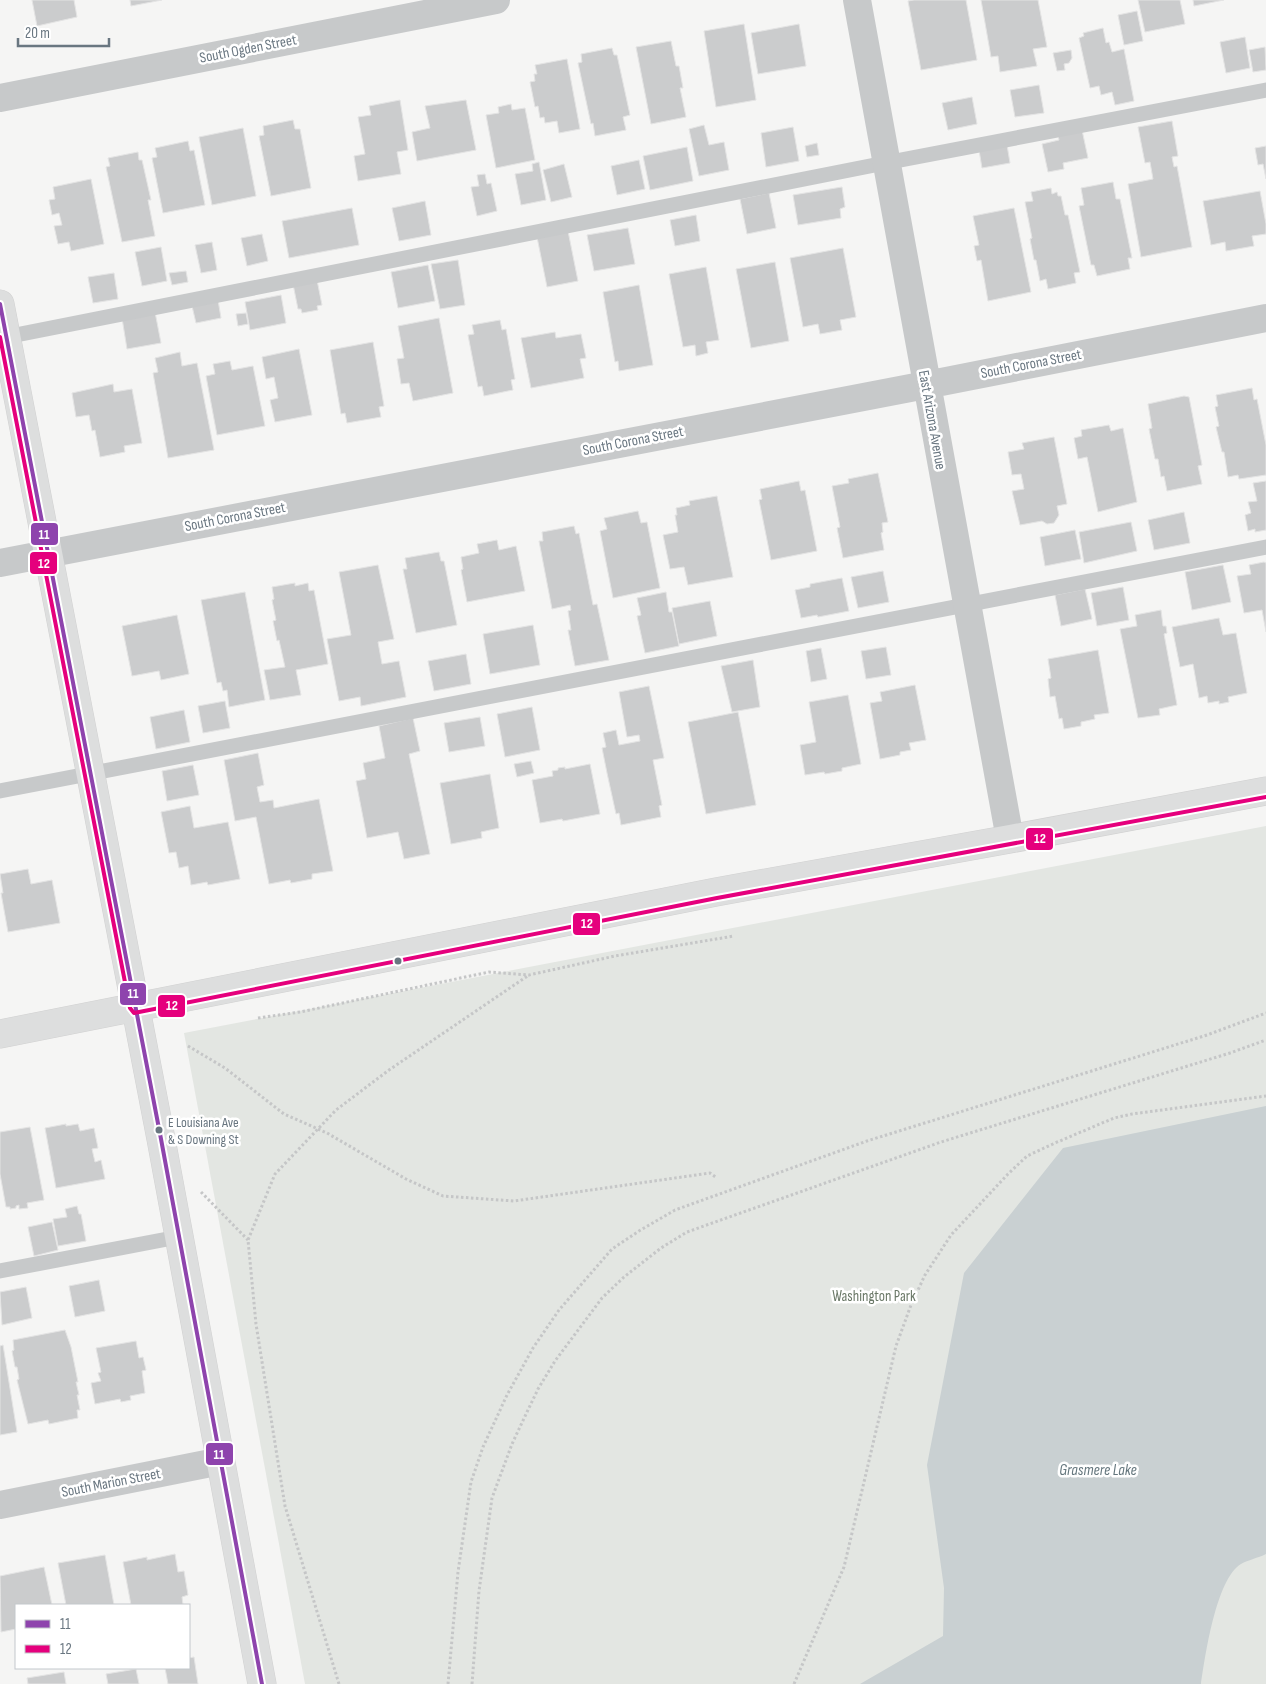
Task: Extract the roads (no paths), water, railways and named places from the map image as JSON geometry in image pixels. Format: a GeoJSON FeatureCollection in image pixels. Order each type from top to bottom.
{"type":"FeatureCollection","features":[{"type":"Feature","properties":{"kind":"main road"},"geometry":{"type":"LineString","coordinates":[[0,304],[3,338],[48,553],[136,1007],[262,1684]]}},
{"type":"Feature","properties":{"kind":"main road"},"geometry":{"type":"LineString","coordinates":[[0,1034],[716,892],[1266,791]]}},
{"type":"Feature","properties":{"kind":"street","name":"South Ogden Street"},"geometry":{"type":"LineString","coordinates":[[0,98],[496,0]]}},
{"type":"Feature","properties":{"kind":"street","name":"East Arizona Avenue"},"geometry":{"type":"LineString","coordinates":[[857,0],[885,163],[1010,839]]}},
{"type":"Feature","properties":{"kind":"street","name":"South Corona Street"},"geometry":{"type":"LineString","coordinates":[[0,563],[1266,318]]}},
{"type":"Feature","properties":{"kind":"street","name":"South Marion Street"},"geometry":{"type":"LineString","coordinates":[[0,1505],[221,1461]]}},
{"type":"Feature","properties":{"kind":"lane"},"geometry":{"type":"LineString","coordinates":[[3,338],[885,163],[1266,90]]}},
{"type":"Feature","properties":{"kind":"lane"},"geometry":{"type":"LineString","coordinates":[[0,791],[1266,547]]}},
{"type":"Feature","properties":{"kind":"lane"},"geometry":{"type":"LineString","coordinates":[[0,1271],[178,1236]]}},
{"type":"Feature","properties":{"kind":"water","name":"Grasmere Lake"},"geometry":{"type":"Polygon","coordinates":[[[1266,1106],[1266,1554],[1241,1564],[1232,1572],[1225,1585],[1213,1620],[1201,1684],[860,1684],[943,1636],[944,1588],[927,1465],[964,1273],[1063,1148],[1266,1106]]]}},
{"type":"Feature","properties":{"kind":"place","name":"E Louisiana Ave & S Downing St"},"geometry":{"type":"Point","coordinates":[159,1130]}},
{"type":"Feature","properties":{"kind":"park label","name":"Washington Park"},"geometry":{"type":"Point","coordinates":[874,1296]}}]}
